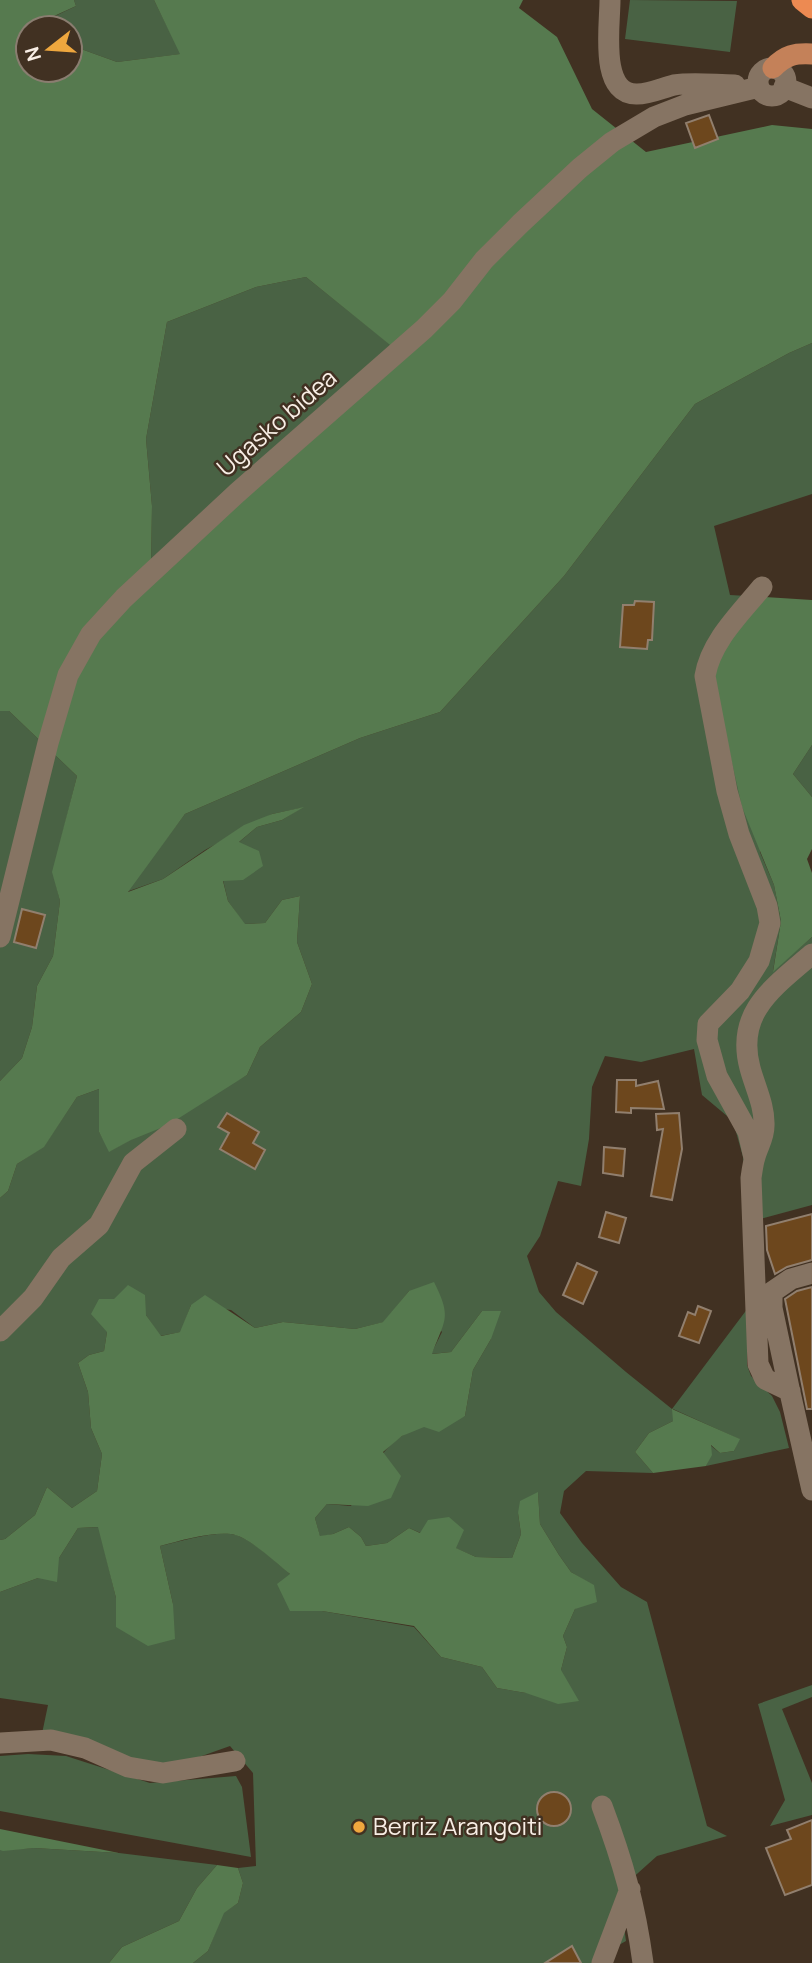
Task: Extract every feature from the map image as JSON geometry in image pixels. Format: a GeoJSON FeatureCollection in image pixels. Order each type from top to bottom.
{"type":"FeatureCollection","features":[{"type":"Feature","properties":{"kind":"highway"},"geometry":{"type":"LineString","coordinates":[[802,0],[812,8]]}},
{"type":"Feature","properties":{"kind":"main road"},"geometry":{"type":"LineString","coordinates":[[773,68],[782,59],[796,53],[812,54]]}},
{"type":"Feature","properties":{"kind":"street"},"geometry":{"type":"LineString","coordinates":[[610,0],[610,66],[613,81],[621,91],[636,95],[676,85],[759,86]]}},
{"type":"Feature","properties":{"kind":"street"},"geometry":{"type":"LineString","coordinates":[[773,68],[783,75],[784,87],[774,96],[765,94],[759,86],[761,74],[773,68]]}},
{"type":"Feature","properties":{"kind":"street","name":"Ugasko bidea"},"geometry":{"type":"LineString","coordinates":[[0,937],[48,743],[68,675],[91,634],[124,598],[237,493],[424,329],[452,301],[484,260],[580,168],[612,142],[654,117],[685,105],[759,86]]}},
{"type":"Feature","properties":{"kind":"street"},"geometry":{"type":"LineString","coordinates":[[784,87],[812,98]]}},
{"type":"Feature","properties":{"kind":"street"},"geometry":{"type":"LineString","coordinates":[[754,1158],[748,1132],[717,1076],[706,1040],[708,1024],[740,991],[759,961],[770,923],[767,906],[739,834],[727,791],[705,677],[708,660],[720,639],[762,587]]}},
{"type":"Feature","properties":{"kind":"street"},"geometry":{"type":"LineString","coordinates":[[790,1391],[765,1379],[758,1364],[751,1178],[754,1158],[763,1139],[764,1126],[762,1107],[747,1052],[746,1036],[751,1018],[761,1002],[782,979],[812,954]]}},
{"type":"Feature","properties":{"kind":"street"},"geometry":{"type":"LineString","coordinates":[[0,1331],[33,1298],[61,1258],[99,1225],[133,1163],[176,1129]]}},
{"type":"Feature","properties":{"kind":"street"},"geometry":{"type":"LineString","coordinates":[[812,1273],[791,1279],[772,1292],[772,1308],[812,1490]]}},
{"type":"Feature","properties":{"kind":"street"},"geometry":{"type":"LineString","coordinates":[[0,1743],[51,1740],[85,1748],[128,1767],[163,1773],[235,1761]]}},
{"type":"Feature","properties":{"kind":"street"},"geometry":{"type":"LineString","coordinates":[[602,1806],[630,1889],[643,1963]]}},
{"type":"Feature","properties":{"kind":"street"},"geometry":{"type":"LineString","coordinates":[[602,1963],[630,1889]]}},
{"type":"Feature","properties":{"kind":"green space"},"geometry":{"type":"Polygon","coordinates":[[[0,0],[74,0],[76,6],[59,14],[14,14],[14,84],[84,84],[84,50],[117,62],[180,54],[154,0],[523,0],[519,8],[557,37],[592,109],[646,152],[772,125],[812,129],[812,343],[695,404],[564,576],[440,712],[360,738],[185,814],[128,892],[163,879],[244,825],[272,814],[304,807],[282,820],[257,827],[239,842],[259,851],[263,866],[243,880],[223,881],[228,901],[245,924],[265,923],[282,900],[300,896],[297,942],[312,984],[301,1012],[260,1047],[247,1075],[168,1125],[109,1152],[99,1132],[99,1089],[77,1097],[44,1147],[17,1164],[8,1191],[0,1198],[0,1081],[22,1058],[32,1027],[37,986],[53,956],[60,901],[52,872],[77,776],[9,711],[0,711],[0,0]],[[306,277],[256,287],[167,322],[146,439],[152,506],[151,573],[400,353],[306,277]]]}},
{"type":"Feature","properties":{"kind":"green space"},"geometry":{"type":"Polygon","coordinates":[[[74,0],[154,0],[181,54],[117,62],[84,50],[84,14],[59,14],[76,6],[74,0]]]}},
{"type":"Feature","properties":{"kind":"green space"},"geometry":{"type":"Polygon","coordinates":[[[630,0],[737,1],[730,52],[625,39],[630,0]]]}},
{"type":"Feature","properties":{"kind":"green space"},"geometry":{"type":"Polygon","coordinates":[[[306,277],[401,353],[151,574],[152,506],[146,439],[167,322],[256,287],[306,277]]]}},
{"type":"Feature","properties":{"kind":"green space"},"geometry":{"type":"Polygon","coordinates":[[[812,343],[812,494],[714,526],[730,595],[765,597],[760,852],[774,885],[781,921],[773,971],[812,937],[812,1205],[745,1223],[743,1157],[733,1121],[702,1095],[694,1049],[641,1062],[605,1056],[592,1087],[589,1139],[581,1186],[558,1181],[540,1236],[527,1256],[539,1292],[556,1312],[672,1409],[748,1308],[747,1365],[751,1376],[772,1396],[780,1412],[789,1448],[706,1466],[711,1455],[710,1445],[720,1453],[734,1451],[739,1439],[673,1409],[673,1421],[649,1433],[635,1452],[653,1473],[586,1471],[564,1491],[560,1513],[582,1543],[621,1587],[647,1602],[707,1826],[727,1836],[657,1856],[619,1890],[626,1941],[617,1946],[612,1963],[193,1963],[208,1951],[223,1913],[238,1903],[243,1883],[238,1868],[256,1866],[253,1773],[230,1746],[185,1762],[147,1764],[39,1748],[48,1705],[0,1698],[0,1592],[38,1578],[59,1558],[78,1528],[99,1527],[116,1598],[116,1627],[173,1604],[160,1546],[205,1536],[231,1534],[254,1545],[291,1575],[290,1611],[322,1611],[414,1627],[441,1657],[482,1667],[497,1688],[526,1693],[561,1670],[567,1647],[563,1636],[575,1609],[594,1586],[571,1572],[540,1524],[538,1493],[518,1513],[521,1534],[512,1558],[476,1557],[409,1528],[387,1543],[366,1546],[361,1537],[349,1527],[320,1537],[315,1518],[327,1504],[351,1506],[373,1468],[393,1442],[433,1423],[465,1416],[473,1370],[491,1339],[482,1311],[451,1352],[431,1354],[442,1332],[409,1291],[384,1322],[355,1329],[283,1322],[255,1328],[231,1310],[191,1305],[181,1332],[160,1336],[146,1315],[107,1332],[104,1351],[89,1355],[78,1363],[88,1392],[91,1428],[102,1454],[97,1491],[72,1508],[47,1487],[35,1515],[0,1540],[0,1198],[8,1191],[17,1164],[44,1146],[77,1097],[99,1089],[99,1132],[110,1151],[247,1075],[260,1047],[301,1012],[312,984],[297,942],[300,896],[282,900],[265,923],[244,924],[228,901],[223,880],[238,843],[257,827],[282,820],[301,808],[272,814],[205,850],[163,879],[126,892],[185,814],[360,738],[440,712],[564,576],[695,404],[812,343]]]}},
{"type":"Feature","properties":{"kind":"green space"},"geometry":{"type":"Polygon","coordinates":[[[765,597],[812,600],[812,745],[793,774],[812,797],[812,849],[807,859],[812,873],[812,937],[773,972],[781,921],[774,885],[742,807],[714,683],[720,658],[726,647],[765,597]]]}},
{"type":"Feature","properties":{"kind":"green space"},"geometry":{"type":"Polygon","coordinates":[[[0,711],[9,711],[77,776],[53,872],[60,901],[53,956],[37,986],[32,1027],[22,1058],[0,1081],[0,711]]]}},
{"type":"Feature","properties":{"kind":"green space"},"geometry":{"type":"Polygon","coordinates":[[[812,745],[812,797],[793,774],[812,745]]]}},
{"type":"Feature","properties":{"kind":"green space"},"geometry":{"type":"Polygon","coordinates":[[[434,1282],[443,1304],[445,1318],[432,1354],[451,1352],[482,1311],[501,1311],[491,1339],[473,1370],[465,1416],[439,1432],[424,1427],[402,1436],[383,1452],[401,1476],[391,1498],[368,1506],[327,1504],[315,1518],[320,1536],[349,1527],[361,1537],[366,1546],[387,1543],[409,1528],[420,1533],[428,1520],[449,1517],[464,1530],[456,1548],[476,1557],[512,1558],[521,1534],[518,1513],[520,1501],[538,1492],[540,1524],[571,1572],[594,1585],[597,1602],[575,1609],[563,1636],[567,1647],[561,1670],[579,1701],[558,1704],[526,1693],[497,1688],[482,1667],[441,1657],[414,1626],[322,1611],[290,1611],[277,1584],[290,1574],[253,1545],[231,1534],[205,1535],[160,1546],[173,1604],[175,1639],[148,1646],[116,1627],[116,1598],[98,1527],[78,1528],[59,1558],[57,1582],[38,1578],[0,1592],[0,1540],[35,1515],[47,1487],[72,1508],[97,1491],[102,1454],[91,1428],[88,1392],[78,1363],[89,1355],[104,1351],[107,1332],[91,1314],[99,1299],[114,1299],[128,1285],[145,1295],[146,1315],[161,1336],[180,1332],[191,1305],[205,1295],[255,1328],[283,1322],[355,1329],[383,1322],[409,1291],[434,1282]]]}},
{"type":"Feature","properties":{"kind":"green space"},"geometry":{"type":"Polygon","coordinates":[[[672,1409],[740,1439],[734,1451],[720,1453],[711,1445],[712,1455],[706,1466],[653,1473],[635,1452],[649,1433],[673,1421],[672,1409]]]}},
{"type":"Feature","properties":{"kind":"green space"},"geometry":{"type":"Polygon","coordinates":[[[812,1685],[812,1697],[782,1709],[812,1783],[812,1815],[770,1826],[785,1800],[758,1704],[812,1685]]]}},
{"type":"Feature","properties":{"kind":"green space"},"geometry":{"type":"Polygon","coordinates":[[[0,1756],[66,1756],[150,1783],[236,1776],[242,1787],[251,1857],[0,1811],[0,1756]]]}},
{"type":"Feature","properties":{"kind":"green space"},"geometry":{"type":"Polygon","coordinates":[[[0,1829],[119,1853],[34,1848],[3,1851],[0,1850],[0,1829]]]}},
{"type":"Feature","properties":{"kind":"green space"},"geometry":{"type":"Polygon","coordinates":[[[34,1848],[119,1853],[217,1865],[197,1888],[179,1921],[122,1947],[109,1963],[0,1963],[0,1850],[34,1848]]]}},
{"type":"Feature","properties":{"kind":"green space"},"geometry":{"type":"Polygon","coordinates":[[[217,1865],[238,1868],[243,1883],[238,1903],[224,1913],[208,1951],[193,1963],[109,1963],[122,1947],[179,1921],[197,1888],[217,1865]]]}},
{"type":"Feature","properties":{"kind":"building"},"geometry":{"type":"Polygon","coordinates":[[[709,115],[718,139],[695,148],[686,123],[709,115]]]}},
{"type":"Feature","properties":{"kind":"building"},"geometry":{"type":"Polygon","coordinates":[[[635,601],[654,602],[652,640],[648,640],[647,649],[620,647],[623,605],[634,605],[635,601]]]}},
{"type":"Feature","properties":{"kind":"building"},"geometry":{"type":"Polygon","coordinates":[[[22,909],[45,915],[36,948],[14,942],[22,909]]]}},
{"type":"Feature","properties":{"kind":"building"},"geometry":{"type":"Polygon","coordinates":[[[617,1080],[636,1080],[636,1086],[658,1081],[664,1109],[631,1108],[631,1113],[616,1112],[617,1080]]]}},
{"type":"Feature","properties":{"kind":"building"},"geometry":{"type":"Polygon","coordinates":[[[227,1113],[259,1132],[253,1143],[265,1150],[255,1169],[220,1149],[229,1133],[218,1127],[227,1113]]]}},
{"type":"Feature","properties":{"kind":"building"},"geometry":{"type":"Polygon","coordinates":[[[679,1113],[682,1149],[672,1200],[651,1196],[663,1129],[657,1130],[656,1114],[679,1113]]]}},
{"type":"Feature","properties":{"kind":"building"},"geometry":{"type":"Polygon","coordinates":[[[604,1147],[625,1149],[623,1176],[603,1173],[604,1147]]]}},
{"type":"Feature","properties":{"kind":"building"},"geometry":{"type":"Polygon","coordinates":[[[606,1212],[626,1218],[619,1243],[599,1237],[606,1212]]]}},
{"type":"Feature","properties":{"kind":"building"},"geometry":{"type":"Polygon","coordinates":[[[812,1214],[812,1260],[787,1267],[775,1274],[767,1250],[766,1226],[812,1214]]]}},
{"type":"Feature","properties":{"kind":"building"},"geometry":{"type":"Polygon","coordinates":[[[577,1263],[597,1272],[583,1304],[563,1295],[577,1263]]]}},
{"type":"Feature","properties":{"kind":"building"},"geometry":{"type":"Polygon","coordinates":[[[812,1287],[812,1409],[807,1409],[785,1299],[797,1291],[812,1287]]]}},
{"type":"Feature","properties":{"kind":"building"},"geometry":{"type":"Polygon","coordinates":[[[698,1306],[711,1311],[699,1343],[679,1336],[688,1312],[695,1315],[698,1306]]]}},
{"type":"Feature","properties":{"kind":"building"},"geometry":{"type":"Polygon","coordinates":[[[554,1792],[566,1797],[571,1809],[566,1821],[554,1826],[542,1821],[537,1809],[542,1797],[554,1792]]]}},
{"type":"Feature","properties":{"kind":"building"},"geometry":{"type":"Polygon","coordinates":[[[812,1820],[812,1885],[785,1895],[766,1848],[791,1839],[787,1830],[812,1820]]]}},
{"type":"Feature","properties":{"kind":"building"},"geometry":{"type":"Polygon","coordinates":[[[572,1946],[581,1963],[545,1963],[572,1946]]]}},
{"type":"Feature","properties":{"kind":"place","name":"Berriz Arangoiti"},"geometry":{"type":"Point","coordinates":[359,1827]}}]}
